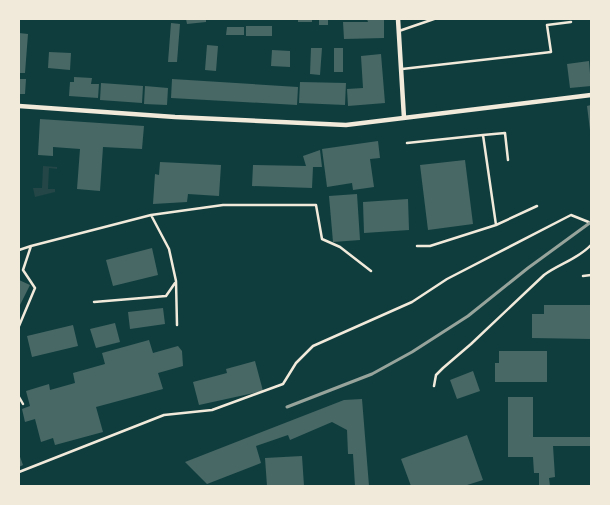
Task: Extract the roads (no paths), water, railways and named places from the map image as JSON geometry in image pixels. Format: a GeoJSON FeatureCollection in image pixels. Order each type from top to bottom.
{"type":"FeatureCollection","features":[{"type":"Feature","properties":{"kind":"street"},"geometry":{"type":"LineString","coordinates":[[398,19],[404,118]]}},
{"type":"Feature","properties":{"kind":"street"},"geometry":{"type":"LineString","coordinates":[[19,106],[316,125],[346,125],[591,95]]}},
{"type":"Feature","properties":{"kind":"lane"},"geometry":{"type":"LineString","coordinates":[[398,32],[434,19]]}},
{"type":"Feature","properties":{"kind":"lane"},"geometry":{"type":"LineString","coordinates":[[400,70],[551,52],[547,25],[571,22]]}},
{"type":"Feature","properties":{"kind":"lane"},"geometry":{"type":"LineString","coordinates":[[407,143],[505,133],[508,160]]}},
{"type":"Feature","properties":{"kind":"lane"},"geometry":{"type":"LineString","coordinates":[[483,135],[496,225]]}},
{"type":"Feature","properties":{"kind":"lane"},"geometry":{"type":"LineString","coordinates":[[19,250],[151,215],[223,205],[316,205],[322,239],[340,248],[371,271]]}},
{"type":"Feature","properties":{"kind":"lane"},"geometry":{"type":"LineString","coordinates":[[417,246],[430,246],[496,225],[537,206]]}},
{"type":"Feature","properties":{"kind":"lane"},"geometry":{"type":"LineString","coordinates":[[151,215],[169,249],[176,281],[177,325]]}},
{"type":"Feature","properties":{"kind":"lane"},"geometry":{"type":"LineString","coordinates":[[19,472],[164,415],[212,410],[282,384],[296,363],[312,346],[412,302],[447,279],[571,215],[591,223]]}},
{"type":"Feature","properties":{"kind":"lane"},"geometry":{"type":"LineString","coordinates":[[19,326],[35,288],[23,270],[31,246]]}},
{"type":"Feature","properties":{"kind":"lane"},"geometry":{"type":"LineString","coordinates":[[434,386],[436,375],[442,368],[471,344],[544,275],[581,254],[591,246]]}},
{"type":"Feature","properties":{"kind":"lane"},"geometry":{"type":"LineString","coordinates":[[582,276],[591,275]]}},
{"type":"Feature","properties":{"kind":"lane"},"geometry":{"type":"LineString","coordinates":[[94,302],[166,296],[176,281]]}},
{"type":"Feature","properties":{"kind":"lane"},"geometry":{"type":"LineString","coordinates":[[19,397],[22,404]]}},
{"type":"Feature","properties":{"kind":"railway"},"geometry":{"type":"LineString","coordinates":[[287,407],[372,374],[412,352],[468,316],[528,268],[591,222]]}}]}
